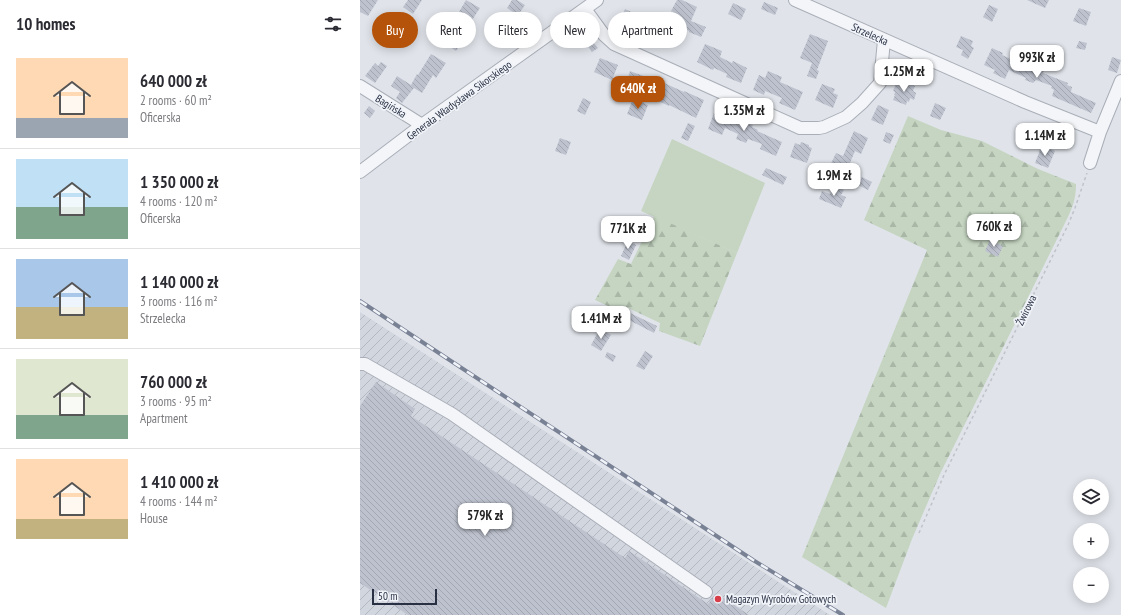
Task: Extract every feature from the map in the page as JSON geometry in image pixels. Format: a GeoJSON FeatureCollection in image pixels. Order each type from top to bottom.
{"type":"FeatureCollection","features":[{"type":"Feature","properties":{"kind":"street","name":"Generała Władysława Sikorskiego"},"geometry":{"type":"LineString","coordinates":[[360,172],[422,125],[597,0]]}},
{"type":"Feature","properties":{"kind":"street","name":"Strzelecka"},"geometry":{"type":"LineString","coordinates":[[795,0],[1025,102],[1100,132]]}},
{"type":"Feature","properties":{"kind":"street"},"geometry":{"type":"LineString","coordinates":[[585,9],[604,35],[614,44],[800,128],[824,127],[846,117],[862,103],[880,83],[884,40]]}},
{"type":"Feature","properties":{"kind":"street"},"geometry":{"type":"LineString","coordinates":[[1090,163],[1100,132],[1121,81]]}},
{"type":"Feature","properties":{"kind":"street","name":"Bagińska"},"geometry":{"type":"LineString","coordinates":[[360,86],[422,125]]}},
{"type":"Feature","properties":{"kind":"street"},"geometry":{"type":"LineString","coordinates":[[360,364],[365,364],[452,414],[706,592]]}},
{"type":"Feature","properties":{"kind":"path","name":"Żwirowa"},"geometry":{"type":"LineString","coordinates":[[919,534],[944,475],[1068,226],[1090,163]]}},
{"type":"Feature","properties":{"kind":"shaded area"},"geometry":{"type":"Polygon","coordinates":[[[360,312],[830,615],[360,615],[360,312]]]}},
{"type":"Feature","properties":{"kind":"green space"},"geometry":{"type":"Polygon","coordinates":[[[908,116],[941,130],[982,141],[1038,169],[1076,184],[1076,190],[1073,204],[1067,218],[940,474],[912,539],[886,608],[802,557],[927,250],[864,220],[908,116]]]}},
{"type":"Feature","properties":{"kind":"green space"},"geometry":{"type":"Polygon","coordinates":[[[672,139],[765,183],[737,253],[641,211],[672,139]]]}},
{"type":"Feature","properties":{"kind":"green space"},"geometry":{"type":"Polygon","coordinates":[[[654,216],[737,253],[700,346],[659,331],[660,323],[626,307],[623,313],[595,300],[618,259],[631,264],[654,216]]]}},
{"type":"Feature","properties":{"kind":"building"},"geometry":{"type":"Polygon","coordinates":[[[360,0],[378,0],[368,16],[360,12],[360,0]]]}},
{"type":"Feature","properties":{"kind":"building"},"geometry":{"type":"Polygon","coordinates":[[[408,0],[422,0],[414,12],[410,12],[403,7],[408,0]]]}},
{"type":"Feature","properties":{"kind":"building"},"geometry":{"type":"Polygon","coordinates":[[[466,0],[480,8],[476,14],[476,12],[459,12],[466,0]]]}},
{"type":"Feature","properties":{"kind":"building"},"geometry":{"type":"Polygon","coordinates":[[[512,0],[517,0],[525,5],[520,12],[513,12],[507,8],[512,0]]]}},
{"type":"Feature","properties":{"kind":"building"},"geometry":{"type":"Polygon","coordinates":[[[677,0],[682,0],[697,7],[691,21],[706,27],[701,37],[687,30],[687,12],[671,11],[677,0]]]}},
{"type":"Feature","properties":{"kind":"building"},"geometry":{"type":"Polygon","coordinates":[[[1027,0],[1049,0],[1045,8],[1027,0]]]}},
{"type":"Feature","properties":{"kind":"building"},"geometry":{"type":"Polygon","coordinates":[[[764,2],[778,8],[775,15],[761,9],[764,2]]]}},
{"type":"Feature","properties":{"kind":"building"},"geometry":{"type":"Polygon","coordinates":[[[733,3],[746,9],[741,20],[728,14],[733,3]]]}},
{"type":"Feature","properties":{"kind":"building"},"geometry":{"type":"Polygon","coordinates":[[[989,5],[998,9],[992,22],[983,17],[989,5]]]}},
{"type":"Feature","properties":{"kind":"building"},"geometry":{"type":"Polygon","coordinates":[[[1079,8],[1091,12],[1086,26],[1073,21],[1079,8]]]}},
{"type":"Feature","properties":{"kind":"building"},"geometry":{"type":"Polygon","coordinates":[[[625,9],[631,12],[624,12],[625,9]]]}},
{"type":"Feature","properties":{"kind":"building"},"geometry":{"type":"Polygon","coordinates":[[[810,34],[828,41],[817,70],[819,71],[816,79],[807,76],[812,63],[800,58],[810,34]]]}},
{"type":"Feature","properties":{"kind":"building"},"geometry":{"type":"Polygon","coordinates":[[[961,36],[973,41],[971,46],[974,48],[968,59],[961,55],[963,50],[956,47],[961,36]]]}},
{"type":"Feature","properties":{"kind":"building"},"geometry":{"type":"Polygon","coordinates":[[[1079,41],[1087,43],[1085,50],[1076,48],[1079,41]]]}},
{"type":"Feature","properties":{"kind":"building"},"geometry":{"type":"Polygon","coordinates":[[[705,44],[722,51],[720,57],[732,63],[733,61],[747,68],[741,83],[726,77],[727,74],[714,68],[713,70],[697,62],[705,44]]]}},
{"type":"Feature","properties":{"kind":"building"},"geometry":{"type":"Polygon","coordinates":[[[589,48],[598,48],[592,52],[589,48]]]}},
{"type":"Feature","properties":{"kind":"building"},"geometry":{"type":"Polygon","coordinates":[[[992,48],[1003,53],[1002,55],[1024,65],[1026,61],[1041,67],[1044,70],[1043,73],[1068,83],[1067,85],[1072,87],[1071,92],[1096,103],[1091,113],[1052,96],[1054,90],[1051,88],[1052,86],[1036,80],[1033,83],[1009,70],[1005,79],[993,73],[995,70],[984,65],[992,48]]]}},
{"type":"Feature","properties":{"kind":"building"},"geometry":{"type":"Polygon","coordinates":[[[431,54],[446,63],[436,78],[433,75],[422,93],[414,88],[402,103],[396,98],[400,92],[391,86],[397,76],[411,85],[431,54]]]}},
{"type":"Feature","properties":{"kind":"building"},"geometry":{"type":"Polygon","coordinates":[[[1112,57],[1121,60],[1117,73],[1108,70],[1112,57]]]}},
{"type":"Feature","properties":{"kind":"building"},"geometry":{"type":"Polygon","coordinates":[[[600,58],[618,65],[612,80],[594,72],[600,58]]]}},
{"type":"Feature","properties":{"kind":"building"},"geometry":{"type":"Polygon","coordinates":[[[381,62],[387,66],[375,83],[365,76],[375,63],[378,66],[381,62]]]}},
{"type":"Feature","properties":{"kind":"building"},"geometry":{"type":"Polygon","coordinates":[[[630,71],[646,77],[641,89],[626,84],[630,71]]]}},
{"type":"Feature","properties":{"kind":"building"},"geometry":{"type":"Polygon","coordinates":[[[768,71],[782,77],[780,82],[803,92],[795,110],[779,103],[782,98],[765,91],[764,95],[753,90],[759,75],[765,78],[768,71]]]}},
{"type":"Feature","properties":{"kind":"building"},"geometry":{"type":"Polygon","coordinates":[[[900,80],[915,86],[913,91],[916,93],[914,100],[910,98],[906,105],[893,100],[895,92],[893,91],[896,84],[898,85],[900,80]]]}},
{"type":"Feature","properties":{"kind":"building"},"geometry":{"type":"Polygon","coordinates":[[[662,82],[704,100],[696,118],[654,99],[662,82]]]}},
{"type":"Feature","properties":{"kind":"building"},"geometry":{"type":"Polygon","coordinates":[[[822,84],[835,89],[833,93],[838,95],[833,108],[815,100],[822,84]]]}},
{"type":"Feature","properties":{"kind":"building"},"geometry":{"type":"Polygon","coordinates":[[[583,98],[591,102],[585,115],[577,111],[583,98]]]}},
{"type":"Feature","properties":{"kind":"building"},"geometry":{"type":"Polygon","coordinates":[[[633,99],[648,105],[642,120],[627,114],[633,99]]]}},
{"type":"Feature","properties":{"kind":"building"},"geometry":{"type":"Polygon","coordinates":[[[935,103],[946,108],[940,120],[930,116],[935,103]]]}},
{"type":"Feature","properties":{"kind":"building"},"geometry":{"type":"Polygon","coordinates":[[[878,105],[889,110],[883,125],[871,120],[878,105]]]}},
{"type":"Feature","properties":{"kind":"building"},"geometry":{"type":"Polygon","coordinates":[[[369,106],[375,111],[370,118],[364,113],[369,106]]]}},
{"type":"Feature","properties":{"kind":"building"},"geometry":{"type":"Polygon","coordinates":[[[721,111],[731,115],[730,117],[753,125],[752,127],[758,130],[757,131],[782,142],[776,156],[760,149],[762,144],[748,139],[746,143],[736,139],[738,134],[725,128],[722,135],[708,129],[714,113],[719,115],[721,111]]]}},
{"type":"Feature","properties":{"kind":"building"},"geometry":{"type":"Polygon","coordinates":[[[688,123],[695,126],[688,141],[681,138],[688,123]]]}},
{"type":"Feature","properties":{"kind":"building"},"geometry":{"type":"Polygon","coordinates":[[[854,131],[868,138],[861,154],[855,151],[844,177],[828,170],[836,153],[843,156],[854,131]]]}},
{"type":"Feature","properties":{"kind":"building"},"geometry":{"type":"Polygon","coordinates":[[[886,132],[894,135],[890,144],[883,141],[886,132]]]}},
{"type":"Feature","properties":{"kind":"building"},"geometry":{"type":"Polygon","coordinates":[[[560,138],[571,142],[566,155],[555,151],[560,138]]]}},
{"type":"Feature","properties":{"kind":"building"},"geometry":{"type":"Polygon","coordinates":[[[801,142],[812,148],[807,163],[790,157],[795,143],[800,145],[801,142]]]}},
{"type":"Feature","properties":{"kind":"building"},"geometry":{"type":"Polygon","coordinates":[[[1042,145],[1055,151],[1048,168],[1035,163],[1042,145]]]}},
{"type":"Feature","properties":{"kind":"building"},"geometry":{"type":"Polygon","coordinates":[[[766,168],[787,177],[783,185],[762,175],[766,168]]]}},
{"type":"Feature","properties":{"kind":"building"},"geometry":{"type":"Polygon","coordinates":[[[862,177],[872,182],[868,190],[858,185],[862,177]]]}},
{"type":"Feature","properties":{"kind":"building"},"geometry":{"type":"Polygon","coordinates":[[[833,186],[844,190],[841,195],[846,197],[841,208],[819,199],[822,191],[830,194],[833,186]]]}},
{"type":"Feature","properties":{"kind":"building"},"geometry":{"type":"Polygon","coordinates":[[[990,240],[1003,246],[998,257],[985,251],[990,240]]]}},
{"type":"Feature","properties":{"kind":"building"},"geometry":{"type":"Polygon","coordinates":[[[628,241],[636,245],[629,260],[621,256],[628,241]]]}},
{"type":"Feature","properties":{"kind":"building"},"geometry":{"type":"Polygon","coordinates":[[[630,313],[657,326],[654,333],[627,319],[630,313]]]}},
{"type":"Feature","properties":{"kind":"building"},"geometry":{"type":"Polygon","coordinates":[[[600,329],[611,335],[601,351],[591,345],[600,329]]]}},
{"type":"Feature","properties":{"kind":"building"},"geometry":{"type":"Polygon","coordinates":[[[645,351],[653,356],[644,370],[636,366],[645,351]]]}},
{"type":"Feature","properties":{"kind":"building"},"geometry":{"type":"Polygon","coordinates":[[[607,352],[616,356],[613,362],[605,357],[607,352]]]}},
{"type":"Feature","properties":{"kind":"building"},"geometry":{"type":"Polygon","coordinates":[[[376,382],[415,409],[411,416],[625,558],[629,551],[708,604],[716,593],[749,615],[408,615],[360,583],[360,406],[376,382]]]}},
{"type":"Feature","properties":{"kind":"railway"},"geometry":{"type":"LineString","coordinates":[[360,301],[753,560],[843,615]]}},
{"type":"Feature","properties":{"kind":"place","name":"Magazyn Wyrobów Gotowych"},"geometry":{"type":"Point","coordinates":[718,599]}}]}
